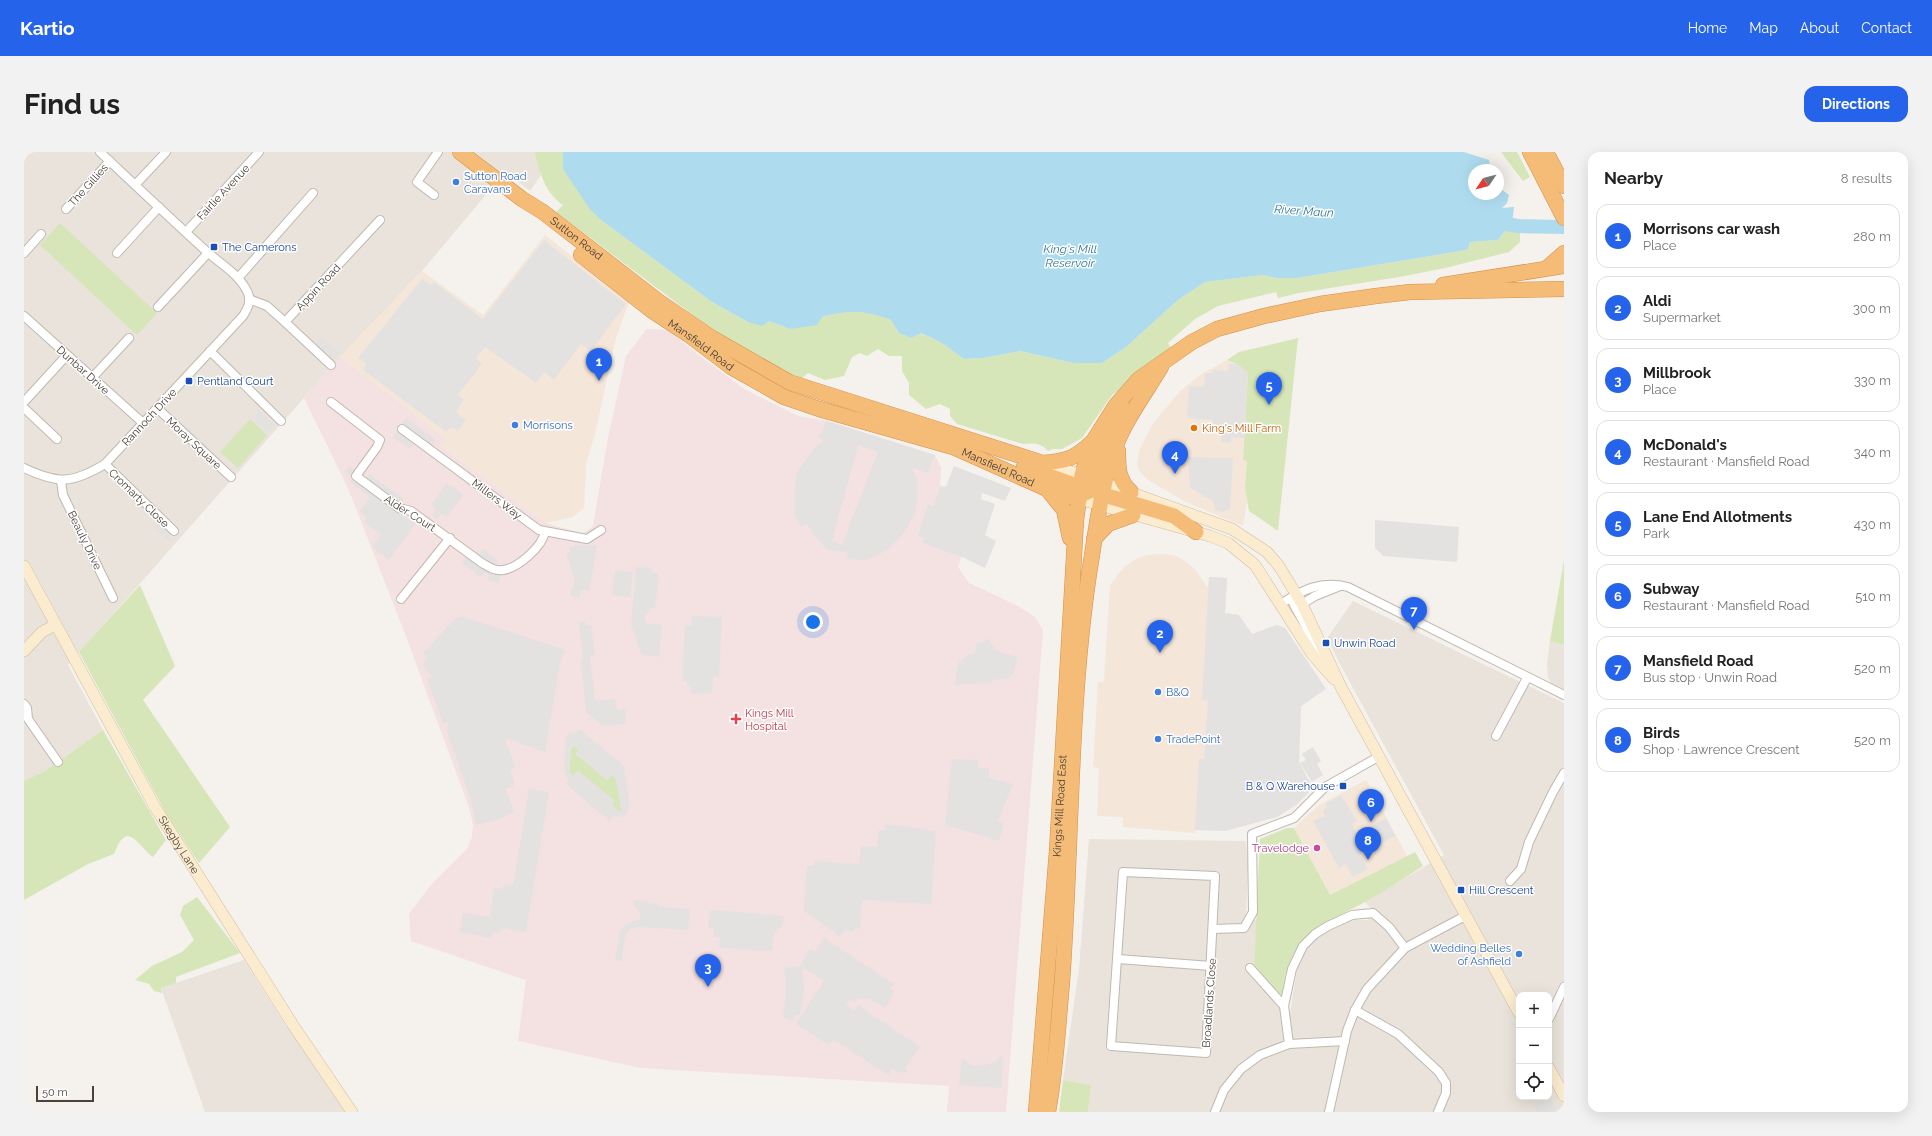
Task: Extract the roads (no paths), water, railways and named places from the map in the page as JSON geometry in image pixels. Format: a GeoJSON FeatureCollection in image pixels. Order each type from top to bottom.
{"type":"FeatureCollection","features":[{"type":"Feature","properties":{"kind":"highway","name":"Sutton Road"},"geometry":{"type":"LineString","coordinates":[[460,152],[522,200],[537,219],[624,283]]}},
{"type":"Feature","properties":{"kind":"highway"},"geometry":{"type":"LineString","coordinates":[[1541,156],[1564,186]]}},
{"type":"Feature","properties":{"kind":"highway"},"geometry":{"type":"LineString","coordinates":[[1541,156],[1564,218]]}},
{"type":"Feature","properties":{"kind":"highway"},"geometry":{"type":"LineString","coordinates":[[1546,268],[1564,253]]}},
{"type":"Feature","properties":{"kind":"highway"},"geometry":{"type":"LineString","coordinates":[[1043,463],[1071,459],[1081,453],[1092,443],[1102,424],[1121,399],[1139,379],[1192,342],[1226,326],[1320,304],[1410,292],[1467,280],[1564,266]]}},
{"type":"Feature","properties":{"kind":"highway","name":"Mansfield Road"},"geometry":{"type":"LineString","coordinates":[[624,283],[712,338],[789,382],[1043,463]]}},
{"type":"Feature","properties":{"kind":"highway","name":"Mansfield Road"},"geometry":{"type":"LineString","coordinates":[[624,283],[731,367],[784,396],[819,409],[953,447],[1047,489],[1091,490]]}},
{"type":"Feature","properties":{"kind":"highway"},"geometry":{"type":"LineString","coordinates":[[1410,292],[1564,289]]}},
{"type":"Feature","properties":{"kind":"highway"},"geometry":{"type":"LineString","coordinates":[[1091,490],[1133,412],[1164,362]]}},
{"type":"Feature","properties":{"kind":"highway"},"geometry":{"type":"LineString","coordinates":[[1091,490],[1104,449],[1117,421],[1127,405],[1148,389]]}},
{"type":"Feature","properties":{"kind":"highway"},"geometry":{"type":"LineString","coordinates":[[1119,440],[1118,471],[1124,485],[1131,492]]}},
{"type":"Feature","properties":{"kind":"highway"},"geometry":{"type":"LineString","coordinates":[[1069,617],[1078,595],[1091,490],[1092,443]]}},
{"type":"Feature","properties":{"kind":"highway"},"geometry":{"type":"LineString","coordinates":[[985,445],[1011,462],[1091,490],[1174,516],[1196,532]]}},
{"type":"Feature","properties":{"kind":"highway"},"geometry":{"type":"LineString","coordinates":[[1047,489],[1064,510],[1074,555]]}},
{"type":"Feature","properties":{"kind":"highway","name":"Kings Mill Road East"},"geometry":{"type":"LineString","coordinates":[[1048,1112],[1054,1082],[1066,924],[1073,738],[1082,623],[1094,539],[1091,490]]}},
{"type":"Feature","properties":{"kind":"highway","name":"Kings Mill Road East"},"geometry":{"type":"LineString","coordinates":[[1036,1112],[1057,850],[1069,617],[1074,555],[1091,490]]}},
{"type":"Feature","properties":{"kind":"highway"},"geometry":{"type":"LineString","coordinates":[[1094,539],[1108,524],[1133,515]]}},
{"type":"Feature","properties":{"kind":"main road","name":"Mansfield Road"},"geometry":{"type":"LineString","coordinates":[[1043,463],[1133,515],[1196,532],[1228,543],[1247,557],[1291,608],[1341,687],[1516,1008]]}},
{"type":"Feature","properties":{"kind":"main road","name":"Mansfield Road"},"geometry":{"type":"LineString","coordinates":[[1091,490],[1131,492],[1232,529],[1267,552],[1279,566],[1297,593],[1291,608],[1320,664],[1341,687]]}},
{"type":"Feature","properties":{"kind":"main road","name":"Skegby Lane"},"geometry":{"type":"LineString","coordinates":[[24,566],[155,807],[293,1025],[352,1112]]}},
{"type":"Feature","properties":{"kind":"main road"},"geometry":{"type":"LineString","coordinates":[[24,651],[42,632],[55,625]]}},
{"type":"Feature","properties":{"kind":"main road"},"geometry":{"type":"LineString","coordinates":[[1552,1074],[1564,1096]]}},
{"type":"Feature","properties":{"kind":"street"},"geometry":{"type":"LineString","coordinates":[[100,152],[208,253],[238,278],[248,292],[249,299],[267,306],[331,365]]}},
{"type":"Feature","properties":{"kind":"street"},"geometry":{"type":"LineString","coordinates":[[135,185],[166,152]]}},
{"type":"Feature","properties":{"kind":"street","name":"Fairlie Avenue"},"geometry":{"type":"LineString","coordinates":[[186,232],[259,152]]}},
{"type":"Feature","properties":{"kind":"street"},"geometry":{"type":"LineString","coordinates":[[434,195],[417,182],[438,152]]}},
{"type":"Feature","properties":{"kind":"street","name":"The Gillies"},"geometry":{"type":"LineString","coordinates":[[66,209],[110,161]]}},
{"type":"Feature","properties":{"kind":"street"},"geometry":{"type":"LineString","coordinates":[[238,278],[313,193]]}},
{"type":"Feature","properties":{"kind":"street"},"geometry":{"type":"LineString","coordinates":[[117,253],[159,207]]}},
{"type":"Feature","properties":{"kind":"street","name":"Appin Road"},"geometry":{"type":"LineString","coordinates":[[285,322],[380,220]]}},
{"type":"Feature","properties":{"kind":"street"},"geometry":{"type":"LineString","coordinates":[[24,253],[41,234]]}},
{"type":"Feature","properties":{"kind":"street"},"geometry":{"type":"LineString","coordinates":[[158,307],[208,253]]}},
{"type":"Feature","properties":{"kind":"street","name":"Rannoch Drive"},"geometry":{"type":"LineString","coordinates":[[24,468],[46,478],[61,481],[88,474],[105,464],[243,316],[248,308],[249,299]]}},
{"type":"Feature","properties":{"kind":"street","name":"Dunbar Drive"},"geometry":{"type":"LineString","coordinates":[[24,316],[143,423]]}},
{"type":"Feature","properties":{"kind":"street"},"geometry":{"type":"LineString","coordinates":[[92,378],[129,338]]}},
{"type":"Feature","properties":{"kind":"street"},"geometry":{"type":"LineString","coordinates":[[210,351],[281,421]]}},
{"type":"Feature","properties":{"kind":"street"},"geometry":{"type":"LineString","coordinates":[[24,402],[67,355]]}},
{"type":"Feature","properties":{"kind":"street","name":"Alder Court"},"geometry":{"type":"LineString","coordinates":[[331,402],[380,440],[377,447],[356,476],[399,508],[411,511],[492,570],[503,570],[513,567],[539,547],[545,532]]}},
{"type":"Feature","properties":{"kind":"street"},"geometry":{"type":"LineString","coordinates":[[24,408],[57,438]]}},
{"type":"Feature","properties":{"kind":"street","name":"Moray Square"},"geometry":{"type":"LineString","coordinates":[[157,408],[232,477]]}},
{"type":"Feature","properties":{"kind":"street","name":"Millers Way"},"geometry":{"type":"LineString","coordinates":[[402,429],[539,530],[587,539],[601,530]]}},
{"type":"Feature","properties":{"kind":"street","name":"Cromarty Close"},"geometry":{"type":"LineString","coordinates":[[105,464],[174,531]]}},
{"type":"Feature","properties":{"kind":"street","name":"Beauly Drive"},"geometry":{"type":"LineString","coordinates":[[61,481],[63,495],[113,598]]}},
{"type":"Feature","properties":{"kind":"street"},"geometry":{"type":"LineString","coordinates":[[402,593],[450,538]]}},
{"type":"Feature","properties":{"kind":"street"},"geometry":{"type":"LineString","coordinates":[[1291,608],[1297,593],[1313,586],[1327,584],[1343,586],[1564,696]]}},
{"type":"Feature","properties":{"kind":"street"},"geometry":{"type":"LineString","coordinates":[[1291,608],[1315,596],[1343,586]]}},
{"type":"Feature","properties":{"kind":"street"},"geometry":{"type":"LineString","coordinates":[[1496,736],[1527,678]]}},
{"type":"Feature","properties":{"kind":"street"},"geometry":{"type":"LineString","coordinates":[[24,704],[27,708],[28,719],[58,762]]}},
{"type":"Feature","properties":{"kind":"street"},"geometry":{"type":"LineString","coordinates":[[1213,929],[1244,928],[1253,912],[1252,834],[1294,818],[1325,787],[1378,757]]}},
{"type":"Feature","properties":{"kind":"street"},"geometry":{"type":"LineString","coordinates":[[1510,881],[1521,869],[1529,842],[1564,773]]}},
{"type":"Feature","properties":{"kind":"street","name":"Broadlands Close"},"geometry":{"type":"LineString","coordinates":[[1123,872],[1215,876],[1213,929],[1206,1053],[1111,1046],[1123,872]]}},
{"type":"Feature","properties":{"kind":"street"},"geometry":{"type":"LineString","coordinates":[[1289,1044],[1284,1006],[1292,969],[1303,946],[1315,934],[1352,915],[1373,913],[1389,927],[1405,948]]}},
{"type":"Feature","properties":{"kind":"street"},"geometry":{"type":"LineString","coordinates":[[1329,1112],[1345,1041],[1355,1010],[1367,989],[1405,948],[1465,916]]}},
{"type":"Feature","properties":{"kind":"street"},"geometry":{"type":"LineString","coordinates":[[1118,959],[1211,966]]}},
{"type":"Feature","properties":{"kind":"street"},"geometry":{"type":"LineString","coordinates":[[1250,968],[1284,1006]]}},
{"type":"Feature","properties":{"kind":"street"},"geometry":{"type":"LineString","coordinates":[[1552,1013],[1564,987]]}},
{"type":"Feature","properties":{"kind":"street"},"geometry":{"type":"LineString","coordinates":[[1355,1010],[1398,1034],[1439,1072],[1446,1082],[1446,1093],[1438,1112]]}},
{"type":"Feature","properties":{"kind":"street"},"geometry":{"type":"LineString","coordinates":[[1214,1112],[1224,1090],[1241,1070],[1260,1056],[1289,1044],[1345,1041]]}},
{"type":"Feature","properties":{"kind":"water","name":"King's Mill Reservoir"},"geometry":{"type":"Polygon","coordinates":[[[563,152],[1464,152],[1489,160],[1489,164],[1468,164],[1468,200],[1504,200],[1504,191],[1509,195],[1507,203],[1502,208],[1514,207],[1512,224],[1498,240],[1470,242],[1468,249],[1461,251],[1297,278],[1276,278],[1263,275],[1205,282],[1178,300],[1126,347],[1102,363],[1073,363],[1020,351],[983,358],[964,359],[942,343],[921,333],[911,338],[899,333],[891,320],[873,314],[856,312],[840,313],[822,317],[817,325],[790,329],[769,321],[762,326],[748,322],[712,302],[601,220],[589,208],[563,169],[563,152]]]}},
{"type":"Feature","properties":{"kind":"waterway","name":"River Maun"},"geometry":{"type":"LineString","coordinates":[[1494,222],[1518,226],[1564,227]]}},
{"type":"Feature","properties":{"kind":"place","name":"Sutton Road Caravans"},"geometry":{"type":"Point","coordinates":[456,182]}},
{"type":"Feature","properties":{"kind":"place","name":"The Camerons"},"geometry":{"type":"Point","coordinates":[214,247]}},
{"type":"Feature","properties":{"kind":"place","name":"Pentland Court"},"geometry":{"type":"Point","coordinates":[189,381]}},
{"type":"Feature","properties":{"kind":"place","name":"Morrisons car wash"},"geometry":{"type":"Point","coordinates":[599,381]}},
{"type":"Feature","properties":{"kind":"place","name":"Lane End Allotments"},"geometry":{"type":"Point","coordinates":[1269,405]}},
{"type":"Feature","properties":{"kind":"place","name":"Morrisons"},"geometry":{"type":"Point","coordinates":[515,425]}},
{"type":"Feature","properties":{"kind":"place","name":"King's Mill Farm"},"geometry":{"type":"Point","coordinates":[1194,428]}},
{"type":"Feature","properties":{"kind":"place","name":"McDonald's"},"geometry":{"type":"Point","coordinates":[1175,474]}},
{"type":"Feature","properties":{"kind":"place","name":"Mansfield Road"},"geometry":{"type":"Point","coordinates":[1414,630]}},
{"type":"Feature","properties":{"kind":"place","name":"Unwin Road"},"geometry":{"type":"Point","coordinates":[1326,643]}},
{"type":"Feature","properties":{"kind":"place","name":"Aldi"},"geometry":{"type":"Point","coordinates":[1160,653]}},
{"type":"Feature","properties":{"kind":"place","name":"B&Q"},"geometry":{"type":"Point","coordinates":[1158,692]}},
{"type":"Feature","properties":{"kind":"place","name":"Kings Mill Hospital"},"geometry":{"type":"Point","coordinates":[736,719]}},
{"type":"Feature","properties":{"kind":"place","name":"TradePoint"},"geometry":{"type":"Point","coordinates":[1158,739]}},
{"type":"Feature","properties":{"kind":"place","name":"B & Q Warehouse"},"geometry":{"type":"Point","coordinates":[1343,786]}},
{"type":"Feature","properties":{"kind":"place","name":"Subway"},"geometry":{"type":"Point","coordinates":[1371,822]}},
{"type":"Feature","properties":{"kind":"place","name":"Travelodge"},"geometry":{"type":"Point","coordinates":[1317,848]}},
{"type":"Feature","properties":{"kind":"place","name":"Birds"},"geometry":{"type":"Point","coordinates":[1368,860]}},
{"type":"Feature","properties":{"kind":"place","name":"Hill Crescent"},"geometry":{"type":"Point","coordinates":[1461,890]}},
{"type":"Feature","properties":{"kind":"place","name":"Wedding Belles of Ashfield"},"geometry":{"type":"Point","coordinates":[1519,954]}},
{"type":"Feature","properties":{"kind":"place","name":"Millbrook"},"geometry":{"type":"Point","coordinates":[708,987]}}]}
